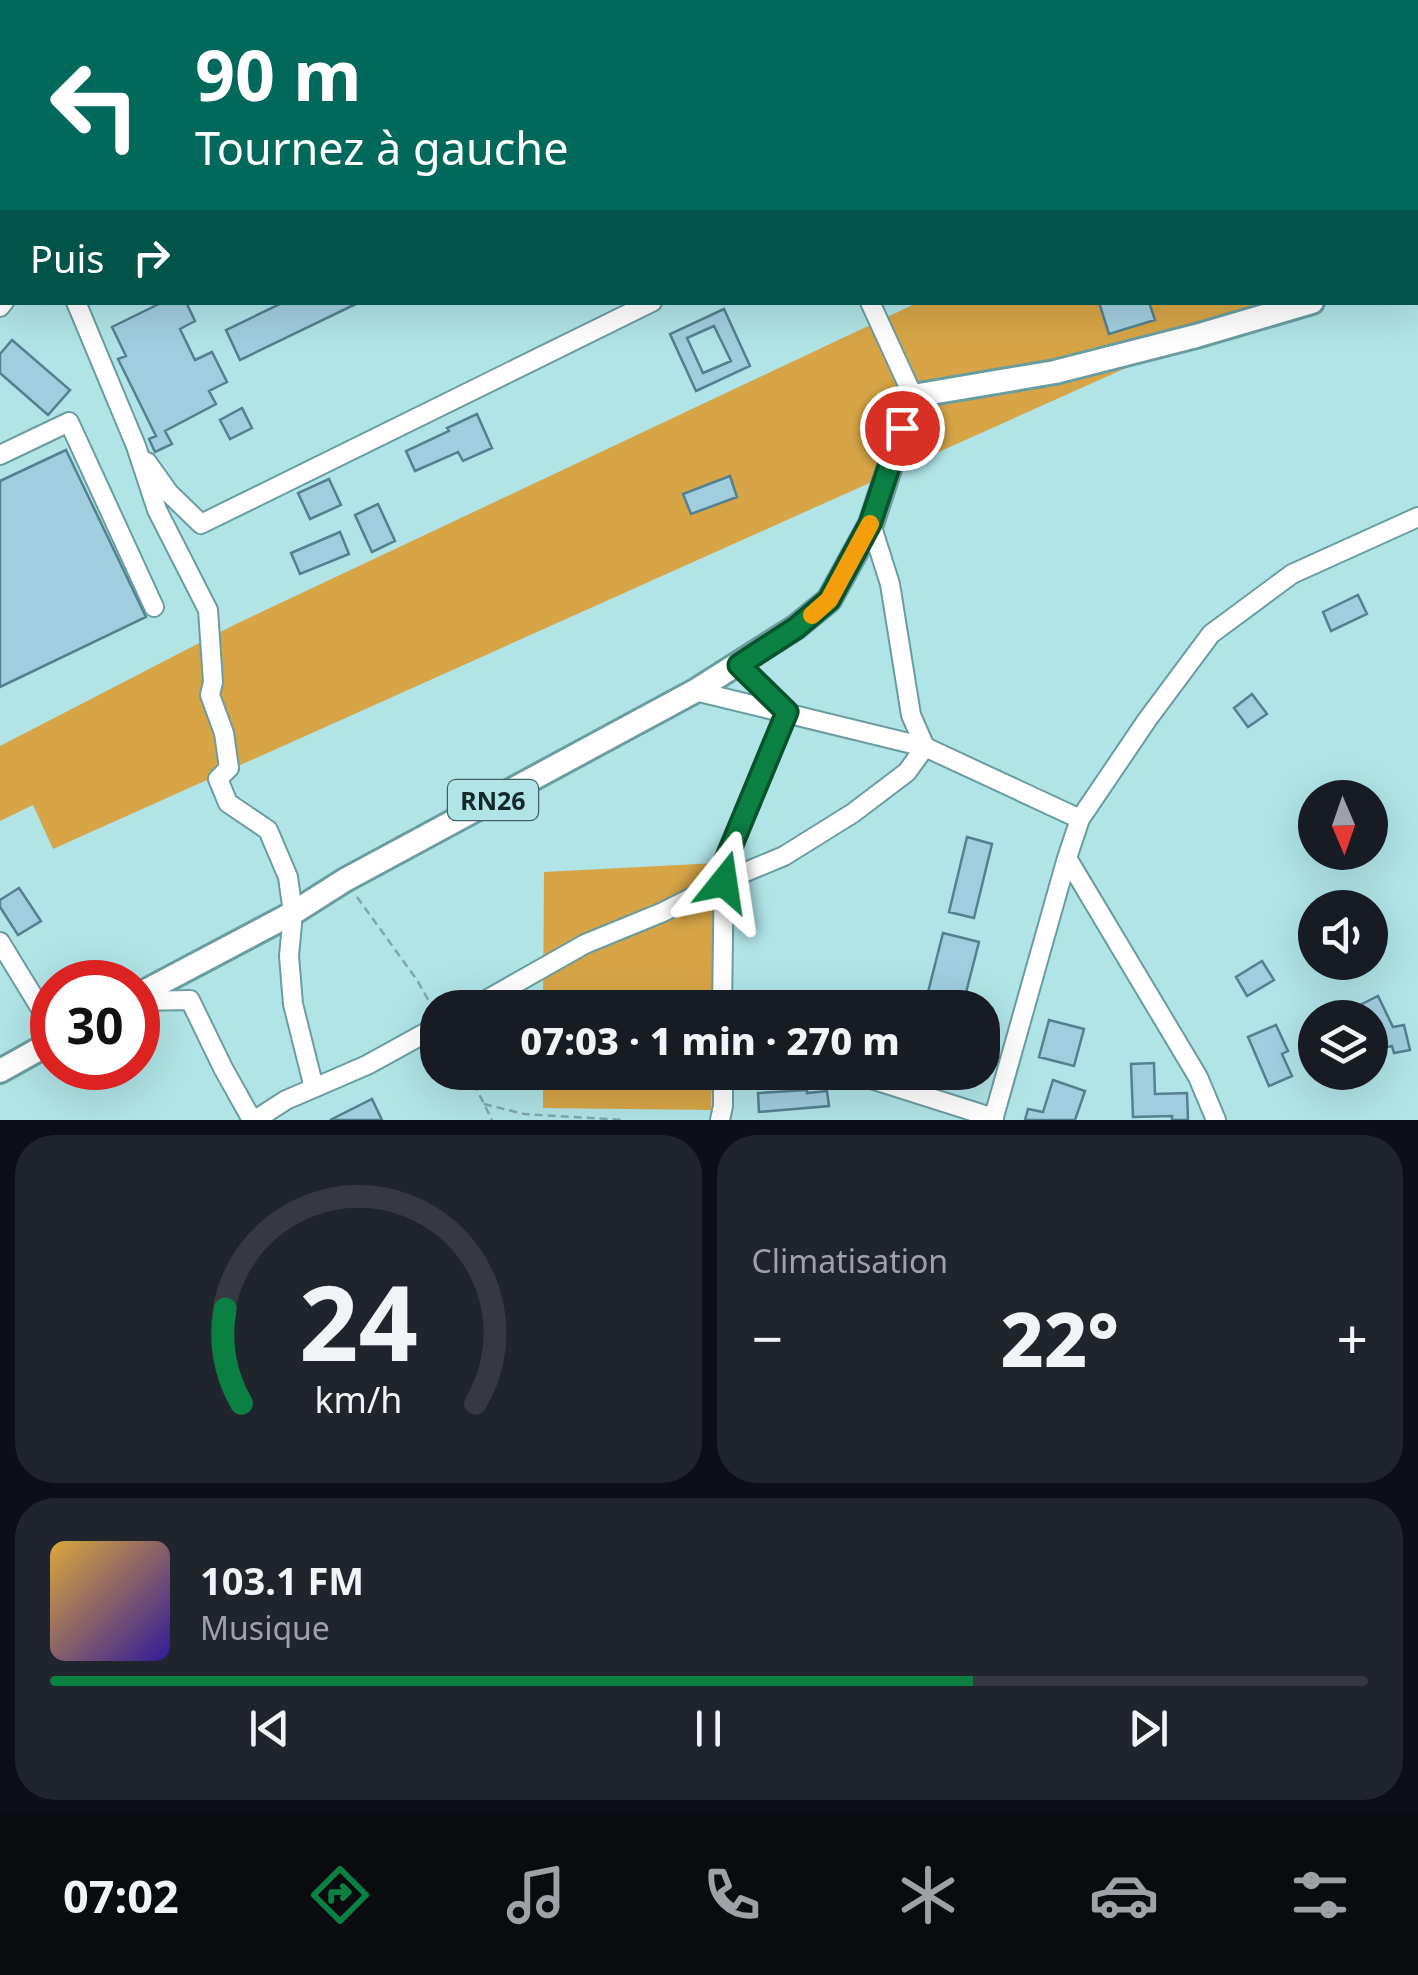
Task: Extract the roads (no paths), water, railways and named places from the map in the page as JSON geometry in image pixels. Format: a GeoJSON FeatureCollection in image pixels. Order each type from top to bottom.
{"type":"FeatureCollection","features":[{"type":"Feature","properties":{"kind":"main road"},"geometry":{"type":"LineString","coordinates":[[912,396],[1055,372],[1302,305]]}},
{"type":"Feature","properties":{"kind":"main road","name":"RN26"},"geometry":{"type":"LineString","coordinates":[[160,986],[345,880],[695,691],[796,628],[829,600],[870,524],[912,396]]}},
{"type":"Feature","properties":{"kind":"main road"},"geometry":{"type":"LineString","coordinates":[[0,1071],[30,1054]]}},
{"type":"Feature","properties":{"kind":"street"},"geometry":{"type":"LineString","coordinates":[[77,305],[158,510],[208,610],[213,682],[210,695],[224,733],[229,768],[218,780],[228,803],[268,830],[288,877],[293,913],[289,956],[293,1004],[314,1088]]}},
{"type":"Feature","properties":{"kind":"street"},"geometry":{"type":"LineString","coordinates":[[136,446],[169,493],[200,524],[646,305]]}},
{"type":"Feature","properties":{"kind":"street"},"geometry":{"type":"LineString","coordinates":[[871,305],[912,396]]}},
{"type":"Feature","properties":{"kind":"street"},"geometry":{"type":"LineString","coordinates":[[0,456],[69,422],[154,607]]}},
{"type":"Feature","properties":{"kind":"street"},"geometry":{"type":"LineString","coordinates":[[904,1090],[993,1119],[1080,820],[1147,720],[1211,634],[1292,574],[1418,517]]}},
{"type":"Feature","properties":{"kind":"street"},"geometry":{"type":"LineString","coordinates":[[870,524],[890,584],[911,715],[925,748]]}},
{"type":"Feature","properties":{"kind":"street"},"geometry":{"type":"LineString","coordinates":[[739,665],[787,712]]}},
{"type":"Feature","properties":{"kind":"street"},"geometry":{"type":"LineString","coordinates":[[695,691],[925,748],[1080,820]]}},
{"type":"Feature","properties":{"kind":"street"},"geometry":{"type":"LineString","coordinates":[[722,990],[724,864],[787,712]]}},
{"type":"Feature","properties":{"kind":"street"},"geometry":{"type":"LineString","coordinates":[[504,990],[586,944],[784,856],[853,813],[907,772],[925,748]]}},
{"type":"Feature","properties":{"kind":"street"},"geometry":{"type":"LineString","coordinates":[[1067,858],[1198,1078],[1216,1120]]}},
{"type":"Feature","properties":{"kind":"street"},"geometry":{"type":"LineString","coordinates":[[0,942],[30,990]]}},
{"type":"Feature","properties":{"kind":"street"},"geometry":{"type":"LineString","coordinates":[[160,999],[190,1000],[254,1120],[286,1100],[420,1036]]}},
{"type":"Feature","properties":{"kind":"street"},"geometry":{"type":"LineString","coordinates":[[720,1120],[723,1090]]}}]}
